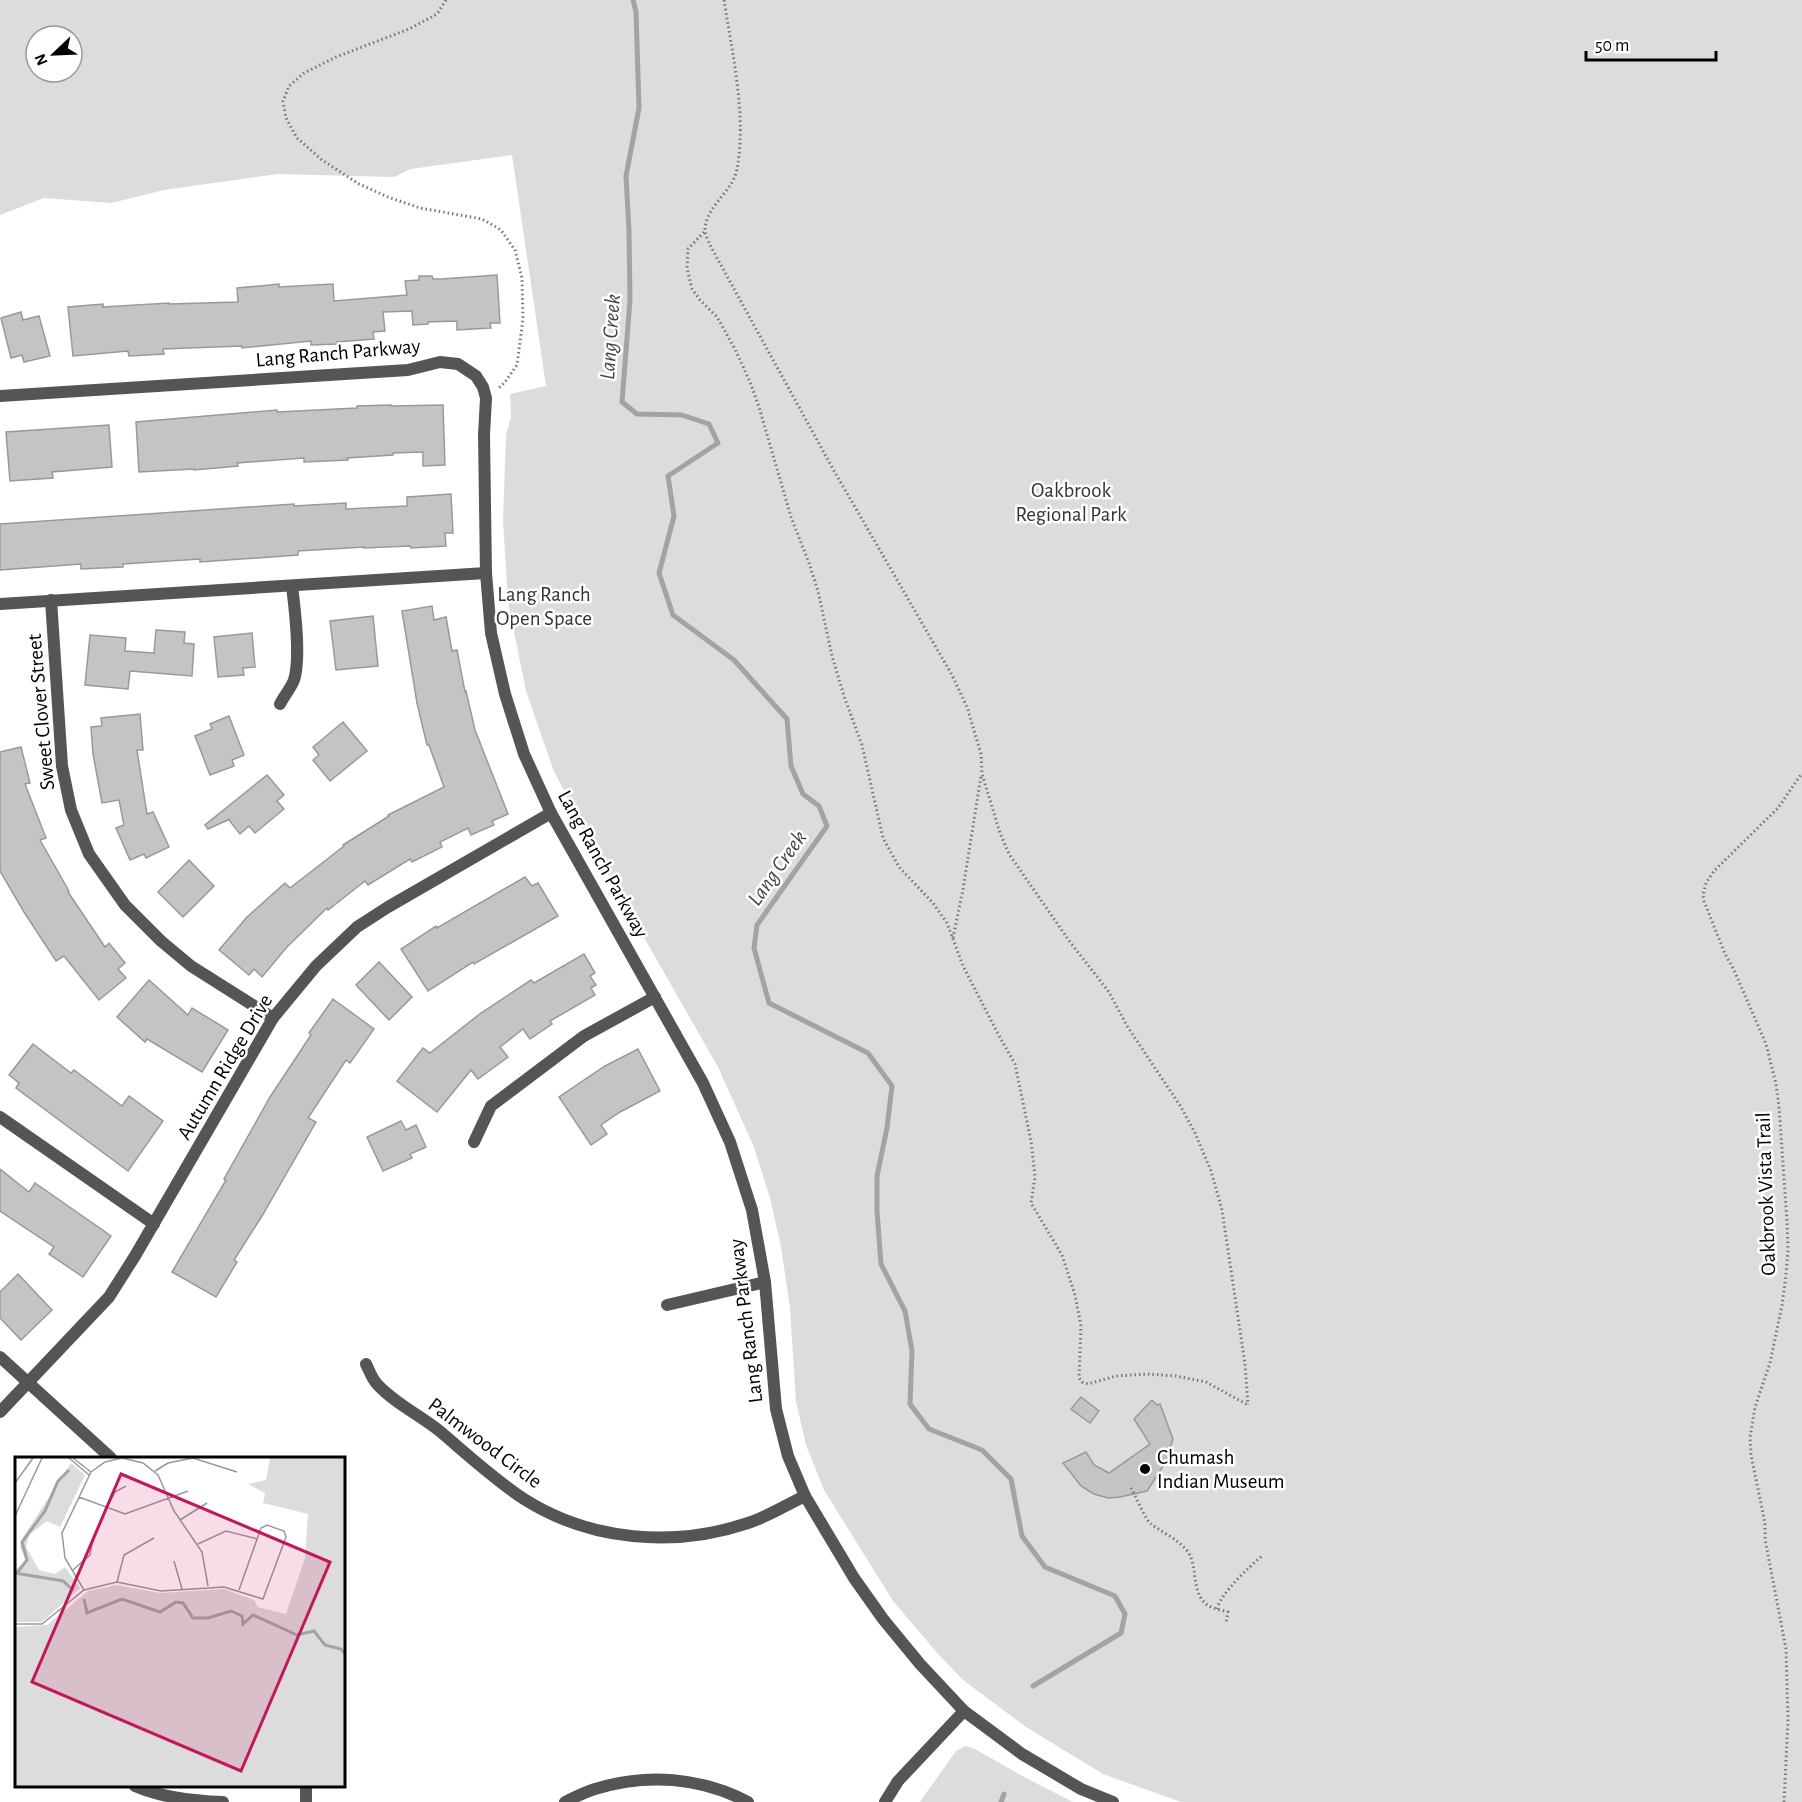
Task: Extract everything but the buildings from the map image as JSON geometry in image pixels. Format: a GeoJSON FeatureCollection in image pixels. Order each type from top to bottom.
{"type":"FeatureCollection","features":[{"type":"Feature","properties":{"kind":"street","name":"Lang Ranch Parkway"},"geometry":{"type":"LineString","coordinates":[[0,396],[408,370],[440,362],[458,364],[476,376],[483,387],[486,399],[484,435],[486,573],[491,633],[505,694],[524,753],[551,813],[703,1083],[730,1143],[752,1210],[765,1281],[776,1409],[788,1456],[805,1496],[854,1578],[883,1619],[920,1664],[964,1711],[1022,1754],[1082,1789],[1113,1802]]}},
{"type":"Feature","properties":{"kind":"street"},"geometry":{"type":"LineString","coordinates":[[0,604],[486,573]]}},
{"type":"Feature","properties":{"kind":"street"},"geometry":{"type":"LineString","coordinates":[[280,704],[294,681],[297,662],[292,586]]}},
{"type":"Feature","properties":{"kind":"street","name":"Sweet Clover Street"},"geometry":{"type":"LineString","coordinates":[[51,600],[62,766],[71,810],[89,854],[125,905],[161,941],[191,966],[273,1018]]}},
{"type":"Feature","properties":{"kind":"street","name":"Autumn Ridge Drive"},"geometry":{"type":"LineString","coordinates":[[0,1412],[109,1297],[154,1224],[273,1018],[316,966],[357,927],[551,813]]}},
{"type":"Feature","properties":{"kind":"street"},"geometry":{"type":"LineString","coordinates":[[474,1142],[491,1106],[584,1036],[655,997]]}},
{"type":"Feature","properties":{"kind":"street"},"geometry":{"type":"LineString","coordinates":[[0,1117],[154,1224]]}},
{"type":"Feature","properties":{"kind":"street"},"geometry":{"type":"LineString","coordinates":[[668,1305],[765,1281]]}},
{"type":"Feature","properties":{"kind":"street"},"geometry":{"type":"LineString","coordinates":[[0,1357],[110,1457]]}},
{"type":"Feature","properties":{"kind":"street","name":"Palmwood Circle"},"geometry":{"type":"LineString","coordinates":[[366,1364],[375,1383],[395,1400],[433,1425],[497,1480],[524,1499],[553,1515],[589,1528],[644,1538],[695,1537],[748,1523],[805,1496]]}},
{"type":"Feature","properties":{"kind":"street"},"geometry":{"type":"LineString","coordinates":[[885,1802],[898,1781],[964,1711]]}},
{"type":"Feature","properties":{"kind":"street"},"geometry":{"type":"LineString","coordinates":[[566,1802],[620,1782],[654,1778],[689,1781],[733,1794],[748,1802]]}},
{"type":"Feature","properties":{"kind":"street"},"geometry":{"type":"LineString","coordinates":[[139,1787],[150,1792],[197,1801],[223,1802]]}},
{"type":"Feature","properties":{"kind":"path"},"geometry":{"type":"LineString","coordinates":[[446,0],[437,14],[409,29],[304,72],[289,86],[283,101],[286,118],[297,138],[322,160],[359,184],[420,208],[482,219],[501,230],[515,250],[522,278],[523,319],[517,365],[505,382],[486,399]]}},
{"type":"Feature","properties":{"kind":"path"},"geometry":{"type":"LineString","coordinates":[[724,0],[741,142],[737,173],[727,192],[714,206],[707,220],[705,231],[711,247],[780,375],[952,675],[970,716],[981,754],[982,774],[963,889],[952,939]]}},
{"type":"Feature","properties":{"kind":"path"},"geometry":{"type":"LineString","coordinates":[[705,231],[688,249],[687,268],[692,289],[717,317],[735,349],[753,390],[791,518],[818,591],[832,656],[862,745],[883,838],[899,867],[933,903],[947,923],[963,966],[1015,1064],[1031,1141],[1035,1177],[1031,1203],[1062,1255],[1075,1295],[1081,1326],[1079,1378],[1088,1384],[1116,1376],[1146,1374],[1176,1376],[1206,1382],[1248,1405],[1222,1210],[1196,1133],[1127,1026],[1109,992],[1070,942],[1009,854],[1000,833],[982,774]]}},
{"type":"Feature","properties":{"kind":"path","name":"Oakbrook Vista Trail"},"geometry":{"type":"LineString","coordinates":[[1784,1802],[1788,1720],[1786,1649],[1765,1539],[1750,1438],[1755,1407],[1770,1363],[1786,1275],[1787,1221],[1779,1107],[1776,1083],[1766,1044],[1725,954],[1703,895],[1714,871],[1778,808],[1802,773]]}},
{"type":"Feature","properties":{"kind":"path"},"geometry":{"type":"LineString","coordinates":[[1131,1488],[1149,1523],[1177,1541],[1188,1552],[1198,1593],[1207,1605],[1228,1612],[1226,1623]]}},
{"type":"Feature","properties":{"kind":"path"},"geometry":{"type":"LineString","coordinates":[[1217,1609],[1246,1569],[1262,1556]]}},
{"type":"Feature","properties":{"kind":"green space","name":"Oakbrook Regional Park"},"geometry":{"type":"Polygon","coordinates":[[[0,0],[1802,0],[1802,1802],[1181,1802],[1103,1774],[1026,1727],[963,1680],[893,1601],[824,1490],[806,1445],[796,1402],[790,1308],[781,1247],[770,1198],[754,1147],[718,1067],[589,841],[553,769],[526,691],[508,602],[503,520],[506,435],[511,417],[510,394],[546,386],[512,155],[411,169],[394,177],[278,174],[164,190],[111,203],[44,198],[0,215],[0,0]]]}},
{"type":"Feature","properties":{"kind":"green space"},"geometry":{"type":"Polygon","coordinates":[[[965,1746],[975,1749],[1073,1802],[920,1802],[956,1751],[965,1746]]]}},
{"type":"Feature","properties":{"kind":"waterway","name":"Lang Creek"},"geometry":{"type":"LineString","coordinates":[[633,0],[636,12],[639,108],[626,176],[630,300],[622,402],[637,414],[682,415],[709,424],[718,443],[668,476],[674,516],[659,573],[673,615],[734,660],[787,719],[791,766],[803,794],[819,806],[827,826],[757,925],[754,948],[769,1003],[868,1053],[892,1086],[887,1128],[877,1176],[877,1211],[881,1264],[905,1311],[912,1351],[910,1404],[929,1429],[982,1450],[1011,1479],[1022,1536],[1045,1567],[1115,1596],[1125,1614],[1121,1633],[1033,1686]]}},
{"type":"Feature","properties":{"kind":"waterway","name":"Lang Creek"},"geometry":{"type":"LineString","coordinates":[[1001,1802],[1004,1794]]}},
{"type":"Feature","properties":{"kind":"place","name":"Chumash Indian Museum"},"geometry":{"type":"Point","coordinates":[1145,1469]}},
{"type":"Feature","properties":{"kind":"park label","name":"Lang Ranch Open Space"},"geometry":{"type":"Point","coordinates":[544,606]}}]}
